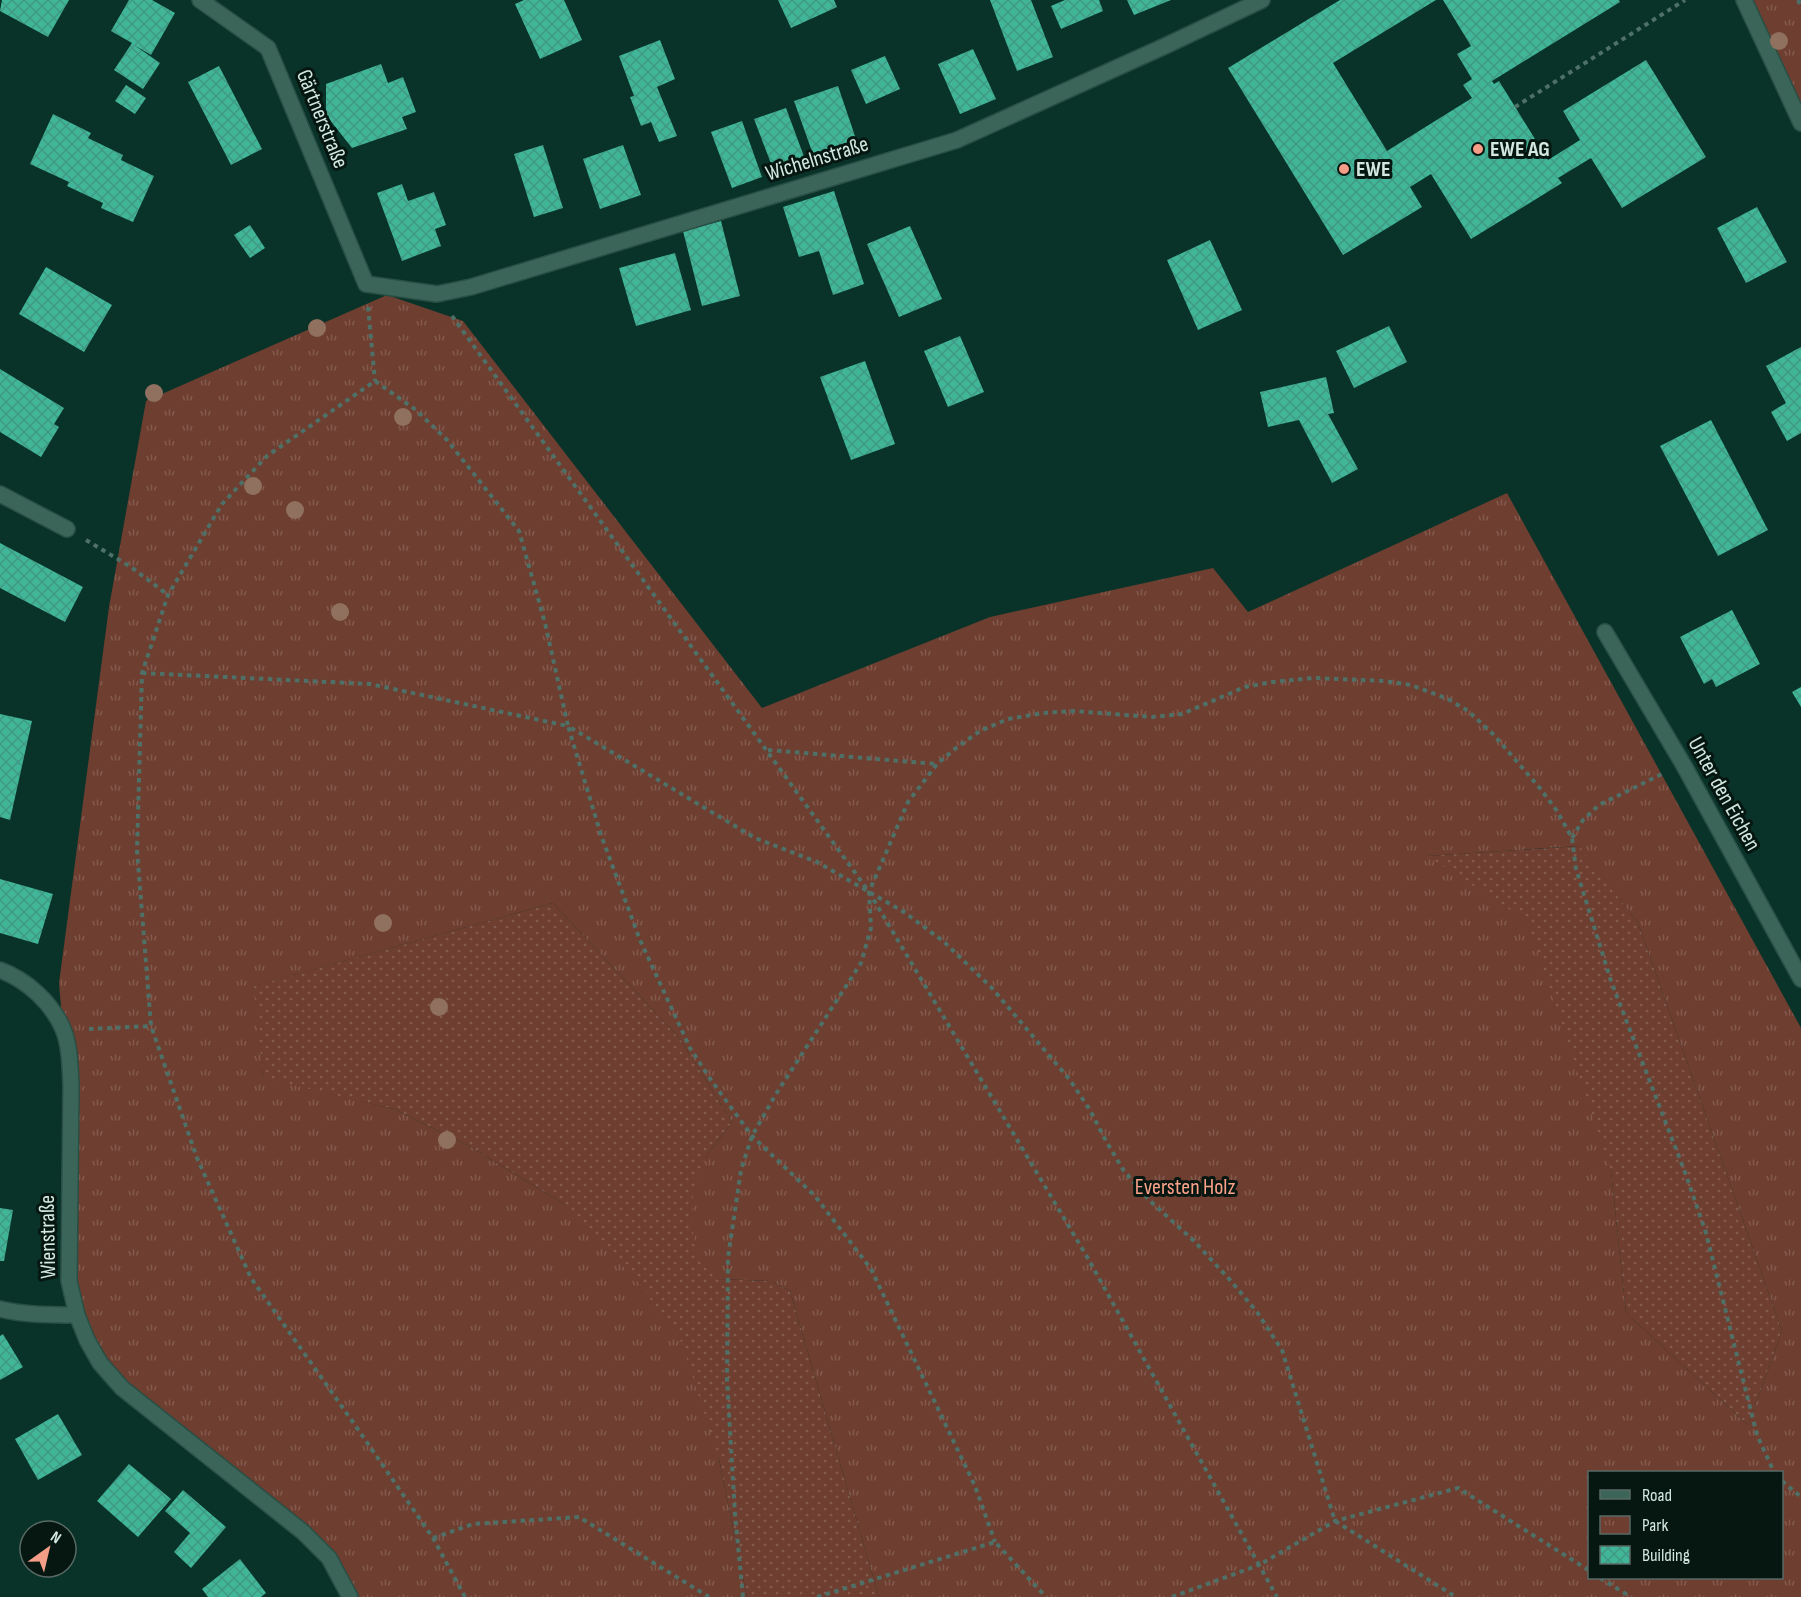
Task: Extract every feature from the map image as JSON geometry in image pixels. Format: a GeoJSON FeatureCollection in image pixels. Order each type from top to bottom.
{"type":"FeatureCollection","features":[{"type":"Feature","properties":{"kind":"street","name":"Gärtnerstraße"},"geometry":{"type":"LineString","coordinates":[[200,0],[268,48],[366,284]]}},
{"type":"Feature","properties":{"kind":"street"},"geometry":{"type":"LineString","coordinates":[[1744,0],[1801,123]]}},
{"type":"Feature","properties":{"kind":"street","name":"Wichelnstraße"},"geometry":{"type":"LineString","coordinates":[[366,284],[437,294],[471,287],[957,140],[1165,46],[1257,1]]}},
{"type":"Feature","properties":{"kind":"street"},"geometry":{"type":"LineString","coordinates":[[0,494],[67,529]]}},
{"type":"Feature","properties":{"kind":"street","name":"Unter den Eichen"},"geometry":{"type":"LineString","coordinates":[[1605,632],[1683,764],[1801,979]]}},
{"type":"Feature","properties":{"kind":"street","name":"Wienstraße"},"geometry":{"type":"LineString","coordinates":[[0,970],[28,985],[48,1004],[63,1030],[69,1058],[71,1085],[69,1281],[77,1315],[87,1340],[100,1363],[122,1388],[303,1532],[329,1558],[351,1597]]}},
{"type":"Feature","properties":{"kind":"street"},"geometry":{"type":"LineString","coordinates":[[0,1309],[42,1316],[77,1315]]}},
{"type":"Feature","properties":{"kind":"path"},"geometry":{"type":"LineString","coordinates":[[1515,107],[1684,0]]}},
{"type":"Feature","properties":{"kind":"path"},"geometry":{"type":"LineString","coordinates":[[1798,0],[1801,6]]}},
{"type":"Feature","properties":{"kind":"path"},"geometry":{"type":"LineString","coordinates":[[366,284],[375,381],[416,410],[447,440],[519,531],[545,623],[568,726],[601,835],[640,940],[690,1048],[752,1136],[815,1196],[871,1269],[975,1486],[995,1542],[1046,1597]]}},
{"type":"Feature","properties":{"kind":"path"},"geometry":{"type":"LineString","coordinates":[[437,294],[869,892],[1086,1255],[1277,1597]]}},
{"type":"Feature","properties":{"kind":"path"},"geometry":{"type":"LineString","coordinates":[[375,381],[267,456],[222,504],[168,595],[142,673],[137,850],[151,1026],[197,1158],[251,1278],[433,1538],[465,1597]]}},
{"type":"Feature","properties":{"kind":"path"},"geometry":{"type":"LineString","coordinates":[[67,529],[131,567],[168,595]]}},
{"type":"Feature","properties":{"kind":"path"},"geometry":{"type":"LineString","coordinates":[[142,673],[370,684],[568,726],[755,838],[817,862],[904,912],[943,941],[991,987],[1070,1080],[1090,1110],[1124,1171],[1148,1199],[1194,1241],[1257,1312],[1282,1350],[1335,1521],[1456,1597]]}},
{"type":"Feature","properties":{"kind":"path"},"geometry":{"type":"LineString","coordinates":[[743,1597],[735,1514],[727,1380],[728,1257],[741,1170],[752,1136],[776,1094],[861,963],[871,928],[869,892],[908,802],[937,764],[980,731],[1008,719],[1073,711],[1152,717],[1182,714],[1245,687],[1272,682],[1313,678],[1385,681],[1411,685],[1448,699],[1467,711],[1493,735],[1539,786],[1557,811],[1572,837],[1576,869],[1611,981],[1706,1233],[1757,1435],[1773,1471]]}},
{"type":"Feature","properties":{"kind":"path"},"geometry":{"type":"LineString","coordinates":[[768,750],[937,764]]}},
{"type":"Feature","properties":{"kind":"path"},"geometry":{"type":"LineString","coordinates":[[1572,837],[1583,820],[1599,805],[1683,764]]}},
{"type":"Feature","properties":{"kind":"path"},"geometry":{"type":"LineString","coordinates":[[63,1030],[151,1026]]}},
{"type":"Feature","properties":{"kind":"path"},"geometry":{"type":"LineString","coordinates":[[1783,1482],[1801,1497]]}},
{"type":"Feature","properties":{"kind":"path"},"geometry":{"type":"LineString","coordinates":[[1172,1597],[1260,1565],[1335,1521],[1458,1488],[1588,1570]]}},
{"type":"Feature","properties":{"kind":"path"},"geometry":{"type":"LineString","coordinates":[[433,1538],[473,1524],[579,1516],[709,1597]]}},
{"type":"Feature","properties":{"kind":"path"},"geometry":{"type":"LineString","coordinates":[[817,1597],[995,1542]]}},
{"type":"Feature","properties":{"kind":"path"},"geometry":{"type":"LineString","coordinates":[[1602,1579],[1631,1597]]}},
{"type":"Feature","properties":{"kind":"green space"},"geometry":{"type":"Polygon","coordinates":[[[1744,0],[1801,0],[1801,123],[1744,0]]]}},
{"type":"Feature","properties":{"kind":"green space","name":"Eversten Holz"},"geometry":{"type":"Polygon","coordinates":[[[387,295],[463,321],[762,708],[990,617],[1213,568],[1248,612],[1507,493],[1801,1028],[1801,1597],[879,1597],[790,1291],[771,1281],[718,1279],[701,1264],[692,1229],[693,1192],[705,1158],[732,1122],[680,1039],[553,903],[254,986],[263,1078],[394,1109],[469,1146],[564,1204],[639,1283],[682,1343],[719,1459],[747,1597],[350,1597],[329,1558],[122,1388],[77,1315],[59,983],[109,607],[146,401],[387,295]],[[1579,846],[1427,856],[1527,921],[1611,1171],[1626,1313],[1748,1425],[1782,1331],[1638,923],[1579,846]]]}},
{"type":"Feature","properties":{"kind":"green space"},"geometry":{"type":"Polygon","coordinates":[[[1580,846],[1638,923],[1782,1331],[1748,1425],[1626,1313],[1611,1171],[1426,856],[1580,846]]]}},
{"type":"Feature","properties":{"kind":"green space"},"geometry":{"type":"Polygon","coordinates":[[[553,903],[680,1039],[732,1122],[705,1158],[718,1279],[771,1281],[790,1291],[879,1597],[747,1597],[719,1459],[564,1204],[469,1146],[394,1109],[263,1079],[253,986],[553,903]]]}},
{"type":"Feature","properties":{"kind":"building"},"geometry":{"type":"Polygon","coordinates":[[[2,0],[69,0],[48,37],[0,11],[2,0]]]}},
{"type":"Feature","properties":{"kind":"building"},"geometry":{"type":"Polygon","coordinates":[[[129,0],[152,0],[175,13],[151,55],[134,45],[160,63],[143,89],[114,70],[132,43],[111,31],[129,0]]]}},
{"type":"Feature","properties":{"kind":"building"},"geometry":{"type":"Polygon","coordinates":[[[524,0],[564,0],[582,40],[540,59],[515,4],[524,0]]]}},
{"type":"Feature","properties":{"kind":"building"},"geometry":{"type":"Polygon","coordinates":[[[778,0],[834,0],[837,7],[791,28],[778,0]]]}},
{"type":"Feature","properties":{"kind":"building"},"geometry":{"type":"Polygon","coordinates":[[[990,0],[1031,0],[1053,57],[1017,71],[990,0]]]}},
{"type":"Feature","properties":{"kind":"building"},"geometry":{"type":"Polygon","coordinates":[[[1065,0],[1099,0],[1103,11],[1061,29],[1051,6],[1065,0]]]}},
{"type":"Feature","properties":{"kind":"building"},"geometry":{"type":"Polygon","coordinates":[[[1127,0],[1171,0],[1134,15],[1127,0]]]}},
{"type":"Feature","properties":{"kind":"building"},"geometry":{"type":"Polygon","coordinates":[[[1340,0],[1436,0],[1333,63],[1387,151],[1472,98],[1463,85],[1472,79],[1457,54],[1471,46],[1443,0],[1619,0],[1620,2],[1492,81],[1494,84],[1499,81],[1548,160],[1580,140],[1563,111],[1646,60],[1706,157],[1622,208],[1591,158],[1558,178],[1562,183],[1471,239],[1431,174],[1410,187],[1422,207],[1343,255],[1228,68],[1340,0]]]}},
{"type":"Feature","properties":{"kind":"building"},"geometry":{"type":"Polygon","coordinates":[[[660,40],[675,79],[657,87],[677,136],[659,142],[651,122],[641,126],[630,97],[634,96],[619,56],[660,40]]]}},
{"type":"Feature","properties":{"kind":"building"},"geometry":{"type":"Polygon","coordinates":[[[973,49],[996,99],[960,114],[938,64],[973,49]]]}},
{"type":"Feature","properties":{"kind":"building"},"geometry":{"type":"Polygon","coordinates":[[[885,56],[900,89],[866,104],[851,70],[885,56]]]}},
{"type":"Feature","properties":{"kind":"building"},"geometry":{"type":"Polygon","coordinates":[[[381,64],[388,83],[403,77],[416,112],[402,117],[407,129],[352,148],[326,115],[326,84],[381,64]]]}},
{"type":"Feature","properties":{"kind":"building"},"geometry":{"type":"Polygon","coordinates":[[[219,66],[262,149],[231,165],[188,82],[219,66]]]}},
{"type":"Feature","properties":{"kind":"building"},"geometry":{"type":"Polygon","coordinates":[[[126,85],[146,98],[135,114],[115,101],[126,85]]]}},
{"type":"Feature","properties":{"kind":"building"},"geometry":{"type":"Polygon","coordinates":[[[838,86],[857,142],[814,157],[794,101],[838,86]]]}},
{"type":"Feature","properties":{"kind":"building"},"geometry":{"type":"Polygon","coordinates":[[[786,108],[806,162],[775,174],[754,119],[786,108]]]}},
{"type":"Feature","properties":{"kind":"building"},"geometry":{"type":"Polygon","coordinates":[[[53,114],[91,133],[88,138],[123,155],[121,160],[154,176],[133,222],[101,208],[103,203],[67,186],[69,182],[30,164],[53,114]]]}},
{"type":"Feature","properties":{"kind":"building"},"geometry":{"type":"Polygon","coordinates":[[[742,121],[762,177],[732,188],[711,132],[742,121]]]}},
{"type":"Feature","properties":{"kind":"building"},"geometry":{"type":"Polygon","coordinates":[[[543,145],[563,208],[534,217],[514,154],[543,145]]]}},
{"type":"Feature","properties":{"kind":"building"},"geometry":{"type":"Polygon","coordinates":[[[623,145],[641,195],[600,209],[583,159],[623,145]]]}},
{"type":"Feature","properties":{"kind":"building"},"geometry":{"type":"Polygon","coordinates":[[[402,184],[408,201],[434,192],[446,225],[435,229],[441,246],[402,261],[377,193],[402,184]]]}},
{"type":"Feature","properties":{"kind":"building"},"geometry":{"type":"Polygon","coordinates":[[[834,191],[864,284],[833,295],[819,251],[799,257],[783,207],[834,191]]]}},
{"type":"Feature","properties":{"kind":"building"},"geometry":{"type":"Polygon","coordinates":[[[1757,207],[1787,262],[1746,283],[1717,228],[1757,207]]]}},
{"type":"Feature","properties":{"kind":"building"},"geometry":{"type":"Polygon","coordinates":[[[721,221],[740,296],[702,306],[683,231],[721,221]]]}},
{"type":"Feature","properties":{"kind":"building"},"geometry":{"type":"Polygon","coordinates":[[[250,225],[265,248],[250,258],[234,235],[250,225]]]}},
{"type":"Feature","properties":{"kind":"building"},"geometry":{"type":"Polygon","coordinates":[[[910,226],[942,299],[899,317],[867,244],[910,226]]]}},
{"type":"Feature","properties":{"kind":"building"},"geometry":{"type":"Polygon","coordinates":[[[1210,240],[1242,310],[1198,330],[1167,260],[1210,240]]]}},
{"type":"Feature","properties":{"kind":"building"},"geometry":{"type":"Polygon","coordinates":[[[675,253],[691,310],[636,326],[619,268],[675,253]]]}},
{"type":"Feature","properties":{"kind":"building"},"geometry":{"type":"Polygon","coordinates":[[[46,267],[112,305],[84,352],[19,314],[46,267]]]}},
{"type":"Feature","properties":{"kind":"building"},"geometry":{"type":"Polygon","coordinates":[[[1389,326],[1407,362],[1354,388],[1336,351],[1389,326]]]}},
{"type":"Feature","properties":{"kind":"building"},"geometry":{"type":"Polygon","coordinates":[[[960,336],[984,392],[948,407],[924,351],[960,336]]]}},
{"type":"Feature","properties":{"kind":"building"},"geometry":{"type":"Polygon","coordinates":[[[1801,347],[1801,433],[1787,441],[1771,412],[1786,403],[1766,366],[1801,347]]]}},
{"type":"Feature","properties":{"kind":"building"},"geometry":{"type":"Polygon","coordinates":[[[865,361],[895,444],[851,460],[820,377],[865,361]]]}},
{"type":"Feature","properties":{"kind":"building"},"geometry":{"type":"Polygon","coordinates":[[[0,369],[64,408],[54,424],[59,427],[41,457],[0,432],[0,369]]]}},
{"type":"Feature","properties":{"kind":"building"},"geometry":{"type":"Polygon","coordinates":[[[1326,377],[1334,413],[1328,414],[1358,469],[1332,483],[1299,420],[1268,427],[1260,392],[1326,377]]]}},
{"type":"Feature","properties":{"kind":"building"},"geometry":{"type":"Polygon","coordinates":[[[1711,420],[1768,530],[1718,556],[1660,446],[1711,420]]]}},
{"type":"Feature","properties":{"kind":"building"},"geometry":{"type":"Polygon","coordinates":[[[0,543],[83,587],[65,622],[0,588],[0,543]]]}},
{"type":"Feature","properties":{"kind":"building"},"geometry":{"type":"Polygon","coordinates":[[[1732,610],[1760,664],[1716,687],[1712,679],[1704,684],[1680,637],[1732,610]]]}},
{"type":"Feature","properties":{"kind":"building"},"geometry":{"type":"Polygon","coordinates":[[[1801,687],[1801,707],[1792,692],[1801,687]]]}},
{"type":"Feature","properties":{"kind":"building"},"geometry":{"type":"Polygon","coordinates":[[[0,714],[32,721],[10,820],[0,817],[0,714]]]}},
{"type":"Feature","properties":{"kind":"building"},"geometry":{"type":"Polygon","coordinates":[[[0,879],[53,894],[38,944],[0,933],[0,879]]]}},
{"type":"Feature","properties":{"kind":"building"},"geometry":{"type":"Polygon","coordinates":[[[0,1208],[13,1210],[4,1261],[0,1261],[0,1208]]]}},
{"type":"Feature","properties":{"kind":"building"},"geometry":{"type":"Polygon","coordinates":[[[3,1334],[23,1367],[0,1380],[0,1336],[3,1334]]]}},
{"type":"Feature","properties":{"kind":"building"},"geometry":{"type":"Polygon","coordinates":[[[58,1414],[82,1455],[38,1480],[15,1439],[58,1414]]]}},
{"type":"Feature","properties":{"kind":"building"},"geometry":{"type":"Polygon","coordinates":[[[129,1464],[171,1499],[138,1537],[97,1501],[129,1464]]]}},
{"type":"Feature","properties":{"kind":"building"},"geometry":{"type":"Polygon","coordinates":[[[183,1490],[226,1527],[191,1568],[174,1552],[190,1533],[165,1511],[183,1490]]]}},
{"type":"Feature","properties":{"kind":"building"},"geometry":{"type":"Polygon","coordinates":[[[240,1559],[266,1593],[261,1597],[208,1597],[202,1589],[240,1559]]]}},
{"type":"Feature","properties":{"kind":"place","name":"EWE AG"},"geometry":{"type":"Point","coordinates":[1478,149]}},
{"type":"Feature","properties":{"kind":"place","name":"EWE"},"geometry":{"type":"Point","coordinates":[1344,169]}}]}
